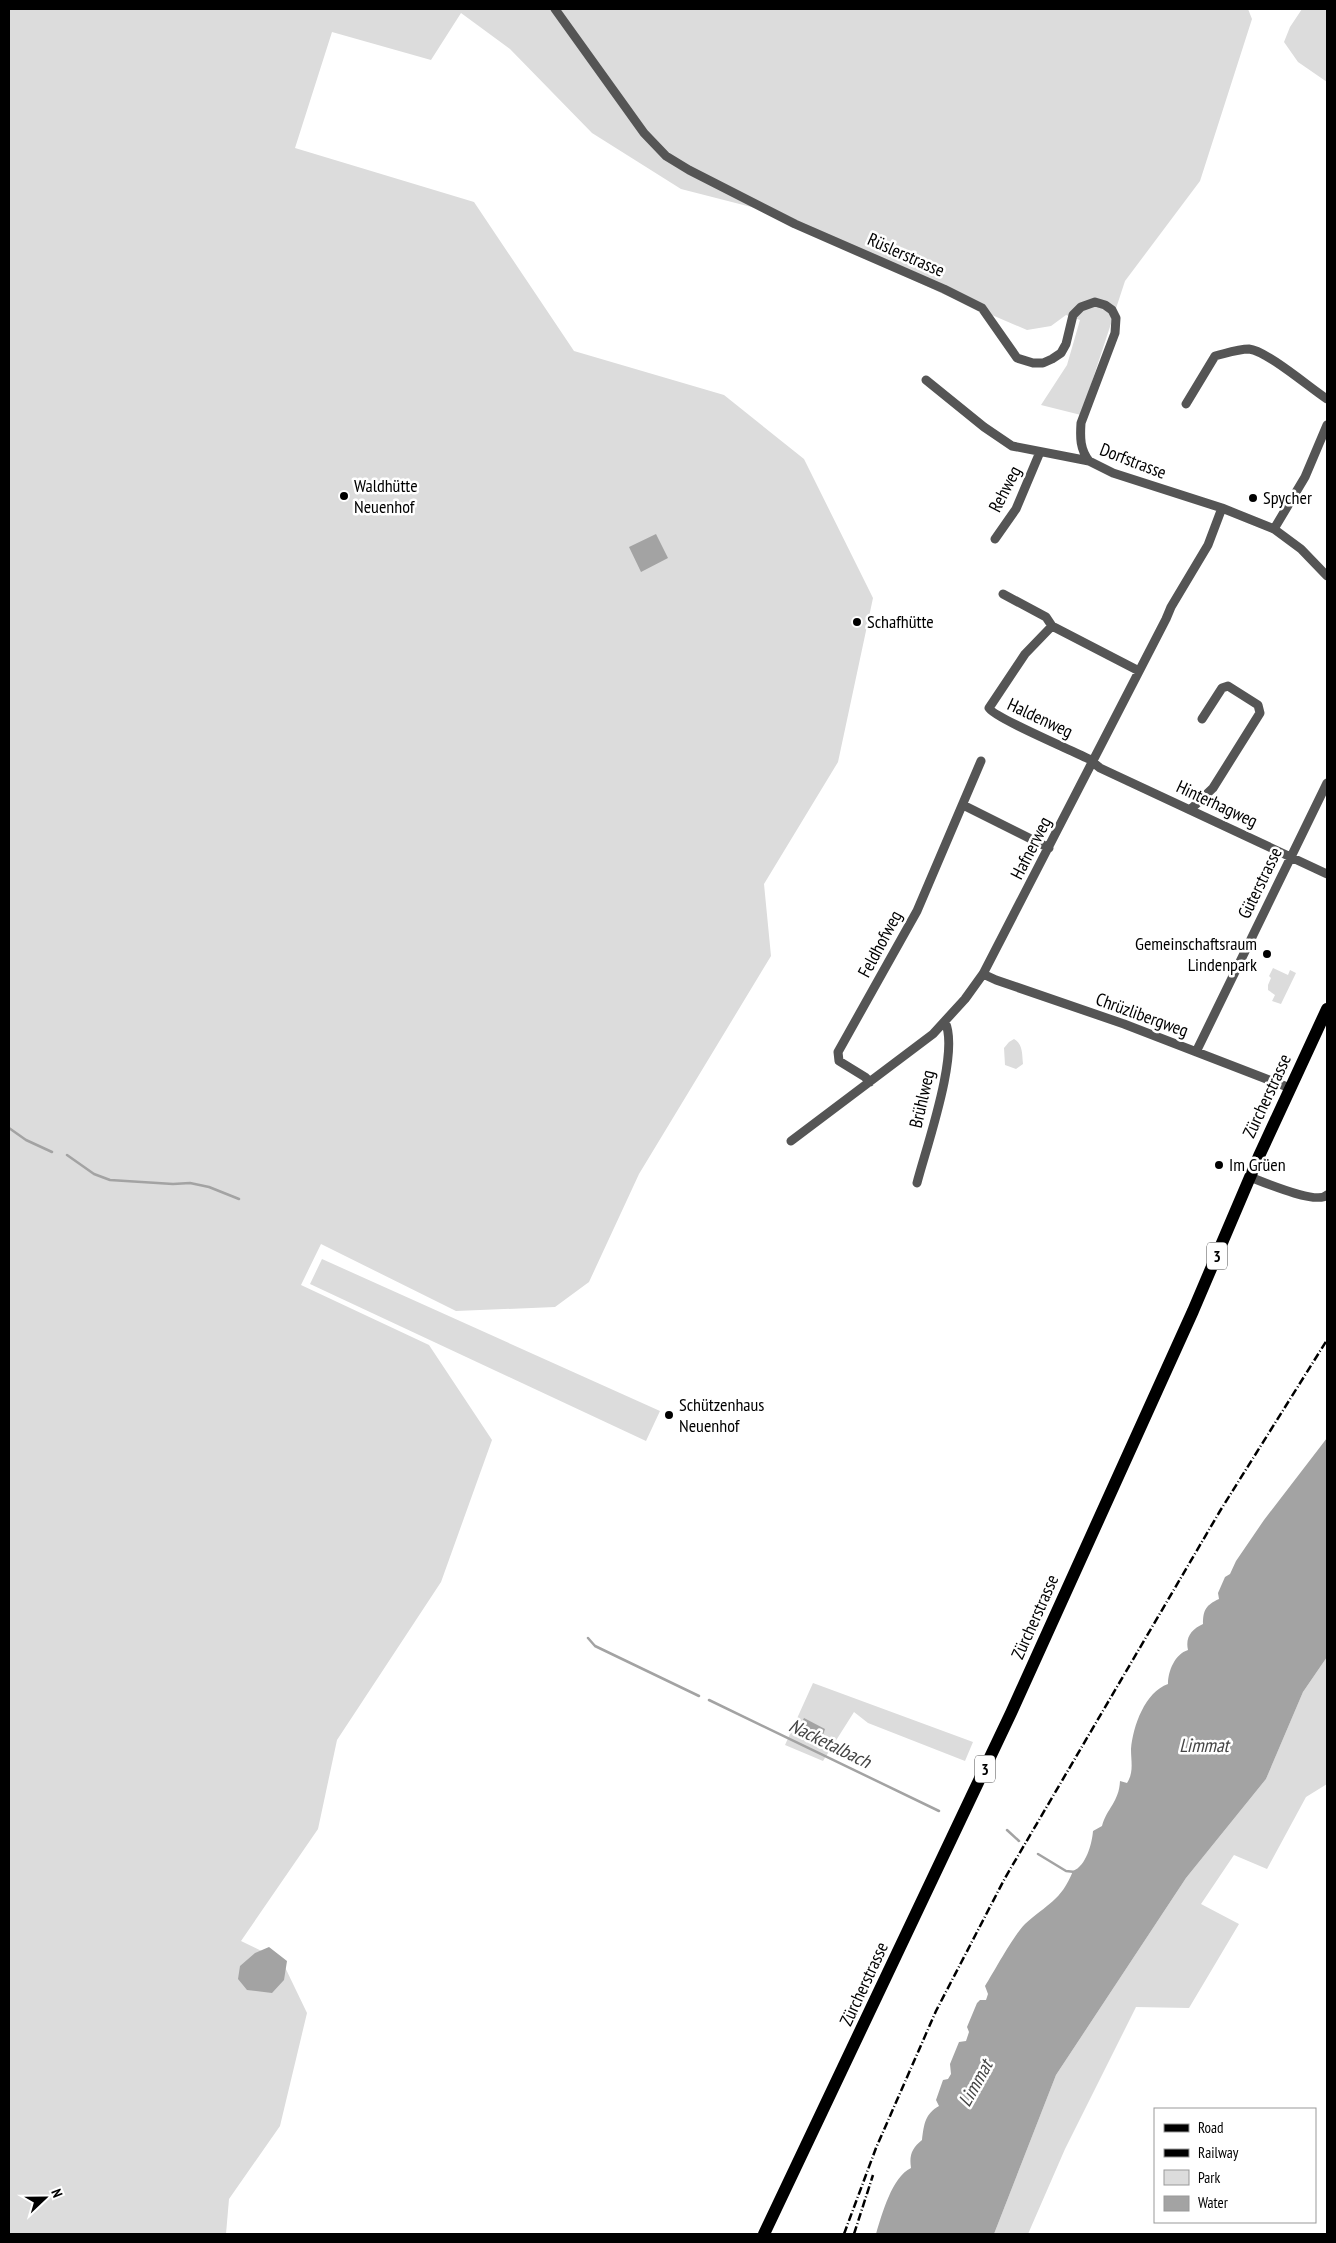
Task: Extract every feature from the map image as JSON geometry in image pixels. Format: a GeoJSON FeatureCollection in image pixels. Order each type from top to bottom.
{"type":"FeatureCollection","features":[{"type":"Feature","properties":{"kind":"main road","name":"Zürcherstrasse"},"geometry":{"type":"LineString","coordinates":[[764,2234],[1011,1713],[1193,1312],[1250,1177],[1327,1009]]}},
{"type":"Feature","properties":{"kind":"street","name":"Rüslerstrasse"},"geometry":{"type":"LineString","coordinates":[[555,9],[644,133],[666,156],[719,186],[796,224],[944,289],[982,308],[1017,358],[1033,364],[1043,363],[1052,359],[1061,353],[1066,344],[1073,315],[1081,307],[1095,302],[1105,305],[1112,310],[1116,318],[1115,333],[1081,424],[1080,439],[1082,452],[1089,461]]}},
{"type":"Feature","properties":{"kind":"street"},"geometry":{"type":"LineString","coordinates":[[1186,404],[1216,356],[1241,349],[1252,350],[1264,355],[1327,400]]}},
{"type":"Feature","properties":{"kind":"street","name":"Dorfstrasse"},"geometry":{"type":"LineString","coordinates":[[926,380],[984,427],[1012,446],[1089,461],[1113,473],[1140,483],[1222,508],[1274,529],[1302,549],[1327,576]]}},
{"type":"Feature","properties":{"kind":"street"},"geometry":{"type":"LineString","coordinates":[[1274,529],[1305,477],[1327,425]]}},
{"type":"Feature","properties":{"kind":"street","name":"Rehweg"},"geometry":{"type":"LineString","coordinates":[[995,539],[1016,509],[1040,452]]}},
{"type":"Feature","properties":{"kind":"street","name":"Hafnerweg"},"geometry":{"type":"LineString","coordinates":[[791,1141],[933,1034],[945,1022],[983,974],[1171,607],[1208,545],[1222,508]]}},
{"type":"Feature","properties":{"kind":"street"},"geometry":{"type":"LineString","coordinates":[[1003,594],[1046,617],[1052,626],[1139,672]]}},
{"type":"Feature","properties":{"kind":"street","name":"Haldenweg"},"geometry":{"type":"LineString","coordinates":[[1052,626],[1025,654],[989,708],[991,713],[1005,721],[1043,737],[1092,762]]}},
{"type":"Feature","properties":{"kind":"street"},"geometry":{"type":"LineString","coordinates":[[1191,809],[1214,788],[1260,713],[1258,705],[1228,686],[1222,688],[1202,719]]}},
{"type":"Feature","properties":{"kind":"street","name":"Feldhofweg"},"geometry":{"type":"LineString","coordinates":[[870,1082],[865,1076],[839,1061],[838,1052],[917,911],[981,761]]}},
{"type":"Feature","properties":{"kind":"street","name":"Hinterhagweg"},"geometry":{"type":"LineString","coordinates":[[1092,762],[1327,874]]}},
{"type":"Feature","properties":{"kind":"street","name":"Güterstrasse"},"geometry":{"type":"LineString","coordinates":[[1196,1052],[1327,783]]}},
{"type":"Feature","properties":{"kind":"street"},"geometry":{"type":"LineString","coordinates":[[963,805],[1049,848]]}},
{"type":"Feature","properties":{"kind":"street","name":"Chrüzlibergweg"},"geometry":{"type":"LineString","coordinates":[[983,974],[1290,1088]]}},
{"type":"Feature","properties":{"kind":"street","name":"Brühlweg"},"geometry":{"type":"LineString","coordinates":[[917,1183],[934,1120],[948,1056],[949,1031],[945,1022]]}},
{"type":"Feature","properties":{"kind":"street"},"geometry":{"type":"LineString","coordinates":[[1250,1177],[1267,1184],[1320,1199],[1327,1195]]}},
{"type":"Feature","properties":{"kind":"green space"},"geometry":{"type":"Polygon","coordinates":[[[9,9],[1248,9],[1252,19],[1200,181],[1125,281],[1081,415],[1041,405],[1067,365],[1080,320],[1066,315],[1051,326],[1027,330],[941,293],[795,224],[791,217],[681,189],[592,133],[510,49],[461,13],[431,60],[332,32],[295,148],[474,202],[574,351],[724,395],[804,459],[873,598],[838,762],[764,884],[771,956],[639,1174],[589,1282],[555,1307],[456,1311],[321,1244],[301,1285],[429,1345],[492,1440],[441,1582],[337,1740],[318,1829],[241,1941],[282,1961],[307,2013],[280,2126],[229,2199],[226,2234],[9,2234],[9,9]]]}},
{"type":"Feature","properties":{"kind":"green space"},"geometry":{"type":"Polygon","coordinates":[[[1302,9],[1327,9],[1327,82],[1298,62],[1284,42],[1290,27],[1302,9]]]}},
{"type":"Feature","properties":{"kind":"green space"},"geometry":{"type":"Polygon","coordinates":[[[1273,968],[1288,975],[1290,970],[1296,973],[1281,1004],[1272,1001],[1275,995],[1268,990],[1271,978],[1269,976],[1273,968]]]}},
{"type":"Feature","properties":{"kind":"green space"},"geometry":{"type":"Polygon","coordinates":[[[1014,1039],[1021,1046],[1023,1064],[1016,1069],[1005,1065],[1004,1048],[1014,1039]]]}},
{"type":"Feature","properties":{"kind":"green space"},"geometry":{"type":"Polygon","coordinates":[[[322,1259],[660,1411],[646,1441],[310,1284],[322,1259]]]}},
{"type":"Feature","properties":{"kind":"green space"},"geometry":{"type":"Polygon","coordinates":[[[1327,1657],[1327,1784],[1306,1797],[1267,1869],[1234,1855],[1201,1904],[1239,1924],[1189,2008],[1136,2007],[1065,2149],[1028,2234],[994,2234],[1056,2075],[1186,1878],[1266,1779],[1303,1692],[1327,1657]]]}},
{"type":"Feature","properties":{"kind":"green space"},"geometry":{"type":"Polygon","coordinates":[[[813,1683],[973,1742],[965,1761],[868,1723],[854,1712],[823,1761],[785,1745],[813,1683]]]}},
{"type":"Feature","properties":{"kind":"water"},"geometry":{"type":"Polygon","coordinates":[[[656,534],[668,558],[641,572],[629,547],[656,534]]]}},
{"type":"Feature","properties":{"kind":"water","name":"Limmat"},"geometry":{"type":"Polygon","coordinates":[[[1327,1438],[1327,1657],[1303,1692],[1266,1779],[1186,1878],[1056,2075],[994,2234],[876,2234],[893,2188],[898,2179],[911,2168],[910,2159],[912,2152],[922,2140],[926,2120],[931,2112],[939,2106],[936,2100],[943,2080],[948,2079],[951,2074],[950,2064],[959,2042],[966,2041],[969,2032],[967,2027],[977,2003],[980,2000],[986,2000],[988,1994],[985,1986],[1020,1929],[1058,1896],[1064,1889],[1073,1871],[1085,1860],[1090,1848],[1093,1831],[1102,1826],[1115,1800],[1120,1781],[1127,1783],[1131,1775],[1131,1749],[1134,1730],[1147,1702],[1160,1688],[1168,1684],[1173,1664],[1179,1655],[1188,1650],[1187,1645],[1190,1634],[1203,1624],[1206,1609],[1211,1603],[1219,1599],[1218,1593],[1225,1577],[1230,1574],[1236,1561],[1264,1520],[1327,1438]]]}},
{"type":"Feature","properties":{"kind":"water"},"geometry":{"type":"Polygon","coordinates":[[[804,1718],[825,1729],[822,1738],[813,1741],[797,1732],[804,1718]]]}},
{"type":"Feature","properties":{"kind":"water"},"geometry":{"type":"Polygon","coordinates":[[[269,1947],[287,1961],[284,1980],[272,1993],[247,1990],[238,1979],[240,1966],[255,1953],[269,1947]]]}},
{"type":"Feature","properties":{"kind":"waterway"},"geometry":{"type":"LineString","coordinates":[[9,1128],[26,1140],[52,1152]]}},
{"type":"Feature","properties":{"kind":"waterway"},"geometry":{"type":"LineString","coordinates":[[67,1155],[94,1174],[110,1180],[173,1184],[190,1183],[209,1187],[239,1199]]}},
{"type":"Feature","properties":{"kind":"waterway","name":"Nacketalbach"},"geometry":{"type":"LineString","coordinates":[[588,1638],[595,1646],[699,1696]]}},
{"type":"Feature","properties":{"kind":"waterway","name":"Nacketalbach"},"geometry":{"type":"LineString","coordinates":[[709,1700],[939,1811]]}},
{"type":"Feature","properties":{"kind":"waterway","name":"Nacketalbach"},"geometry":{"type":"LineString","coordinates":[[1007,1830],[1019,1841]]}},
{"type":"Feature","properties":{"kind":"waterway","name":"Nacketalbach"},"geometry":{"type":"LineString","coordinates":[[1038,1854],[1066,1871],[1075,1872]]}},
{"type":"Feature","properties":{"kind":"railway"},"geometry":{"type":"LineString","coordinates":[[844,2234],[876,2148],[936,2011],[1005,1878],[1220,1511],[1327,1340]]}},
{"type":"Feature","properties":{"kind":"railway"},"geometry":{"type":"LineString","coordinates":[[854,2234],[873,2175]]}},
{"type":"Feature","properties":{"kind":"place","name":"Waldhütte Neuenhof"},"geometry":{"type":"Point","coordinates":[344,496]}},
{"type":"Feature","properties":{"kind":"place","name":"Spycher"},"geometry":{"type":"Point","coordinates":[1253,498]}},
{"type":"Feature","properties":{"kind":"place","name":"Schafhütte"},"geometry":{"type":"Point","coordinates":[857,622]}},
{"type":"Feature","properties":{"kind":"place","name":"Gemeinschaftsraum Lindenpark"},"geometry":{"type":"Point","coordinates":[1267,954]}},
{"type":"Feature","properties":{"kind":"place","name":"Im Grüen"},"geometry":{"type":"Point","coordinates":[1219,1165]}},
{"type":"Feature","properties":{"kind":"place","name":"Schützenhaus Neuenhof"},"geometry":{"type":"Point","coordinates":[669,1415]}}]}
